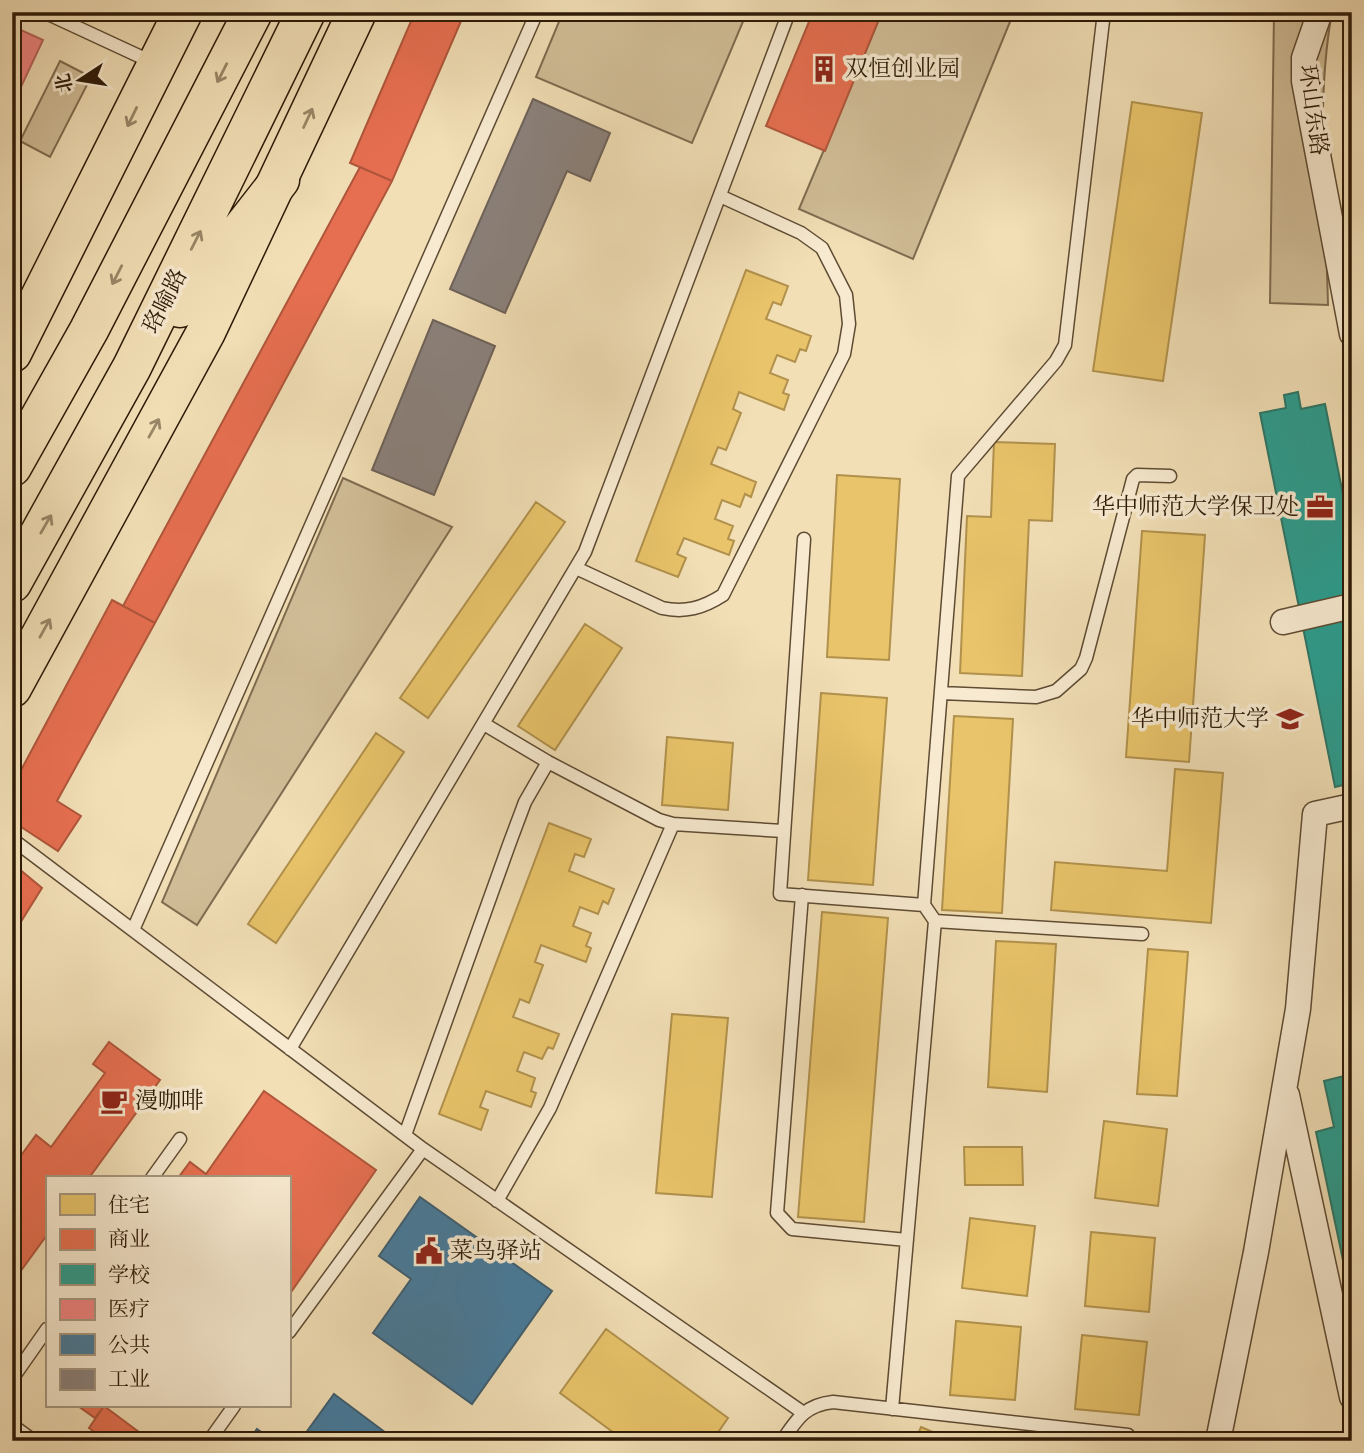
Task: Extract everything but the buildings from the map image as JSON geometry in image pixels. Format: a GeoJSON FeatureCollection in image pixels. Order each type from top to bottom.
{"type":"FeatureCollection","features":[{"type":"Feature","properties":{"kind":"main road"},"geometry":{"type":"LineString","coordinates":[[15,341],[183,12]]}},
{"type":"Feature","properties":{"kind":"main road"},"geometry":{"type":"LineString","coordinates":[[12,467],[89,330],[253,12]]}},
{"type":"Feature","properties":{"kind":"main road","name":"珞喻路"},"geometry":{"type":"LineString","coordinates":[[12,583],[132,367],[306,12]]}},
{"type":"Feature","properties":{"kind":"main road"},"geometry":{"type":"LineString","coordinates":[[12,688],[206,332],[357,12]]}},
{"type":"Feature","properties":{"kind":"main road"},"geometry":{"type":"LineString","coordinates":[[132,367],[280,180]]}},
{"type":"Feature","properties":{"kind":"street","name":"环山东路"},"geometry":{"type":"LineString","coordinates":[[1320,12],[1304,58],[1304,81],[1352,334]]}},
{"type":"Feature","properties":{"kind":"street"},"geometry":{"type":"LineString","coordinates":[[1283,622],[1352,606]]}},
{"type":"Feature","properties":{"kind":"street"},"geometry":{"type":"LineString","coordinates":[[1218,1441],[1256,1252],[1298,1009],[1315,814],[1352,806]]}},
{"type":"Feature","properties":{"kind":"street"},"geometry":{"type":"LineString","coordinates":[[1284,1080],[1352,1397]]}},
{"type":"Feature","properties":{"kind":"lane"},"geometry":{"type":"LineString","coordinates":[[44,12],[158,64]]}},
{"type":"Feature","properties":{"kind":"lane"},"geometry":{"type":"LineString","coordinates":[[133,930],[537,12]]}},
{"type":"Feature","properties":{"kind":"lane"},"geometry":{"type":"LineString","coordinates":[[290,1049],[576,568],[604,509],[789,12]]}},
{"type":"Feature","properties":{"kind":"lane"},"geometry":{"type":"LineString","coordinates":[[892,1409],[935,921],[924,905],[958,476],[1056,361],[1065,345],[1104,12]]}},
{"type":"Feature","properties":{"kind":"lane"},"geometry":{"type":"LineString","coordinates":[[576,568],[662,608],[677,611],[701,607],[723,595],[844,354],[848,338],[849,309],[832,261],[822,248],[802,233],[720,196]]}},
{"type":"Feature","properties":{"kind":"lane"},"geometry":{"type":"LineString","coordinates":[[941,693],[1035,697],[1047,695],[1065,685],[1086,658],[1133,479],[1137,475],[1170,476]]}},
{"type":"Feature","properties":{"kind":"lane"},"geometry":{"type":"LineString","coordinates":[[804,539],[780,894],[924,905]]}},
{"type":"Feature","properties":{"kind":"lane"},"geometry":{"type":"LineString","coordinates":[[484,724],[548,762],[647,814],[673,824],[783,831]]}},
{"type":"Feature","properties":{"kind":"lane"},"geometry":{"type":"LineString","coordinates":[[405,1135],[525,802],[548,762]]}},
{"type":"Feature","properties":{"kind":"lane"},"geometry":{"type":"LineString","coordinates":[[497,1201],[550,1108],[673,824]]}},
{"type":"Feature","properties":{"kind":"lane"},"geometry":{"type":"LineString","coordinates":[[12,839],[423,1149],[802,1412]]}},
{"type":"Feature","properties":{"kind":"lane"},"geometry":{"type":"LineString","coordinates":[[802,895],[778,1213],[792,1229],[907,1240]]}},
{"type":"Feature","properties":{"kind":"lane"},"geometry":{"type":"LineString","coordinates":[[935,921],[1142,934]]}},
{"type":"Feature","properties":{"kind":"lane"},"geometry":{"type":"LineString","coordinates":[[153,1176],[180,1139]]}},
{"type":"Feature","properties":{"kind":"lane"},"geometry":{"type":"LineString","coordinates":[[290,1331],[423,1149]]}},
{"type":"Feature","properties":{"kind":"lane"},"geometry":{"type":"LineString","coordinates":[[12,1379],[46,1330]]}},
{"type":"Feature","properties":{"kind":"lane"},"geometry":{"type":"LineString","coordinates":[[782,1441],[802,1412],[817,1404],[833,1402],[1128,1435]]}},
{"type":"Feature","properties":{"kind":"lane"},"geometry":{"type":"LineString","coordinates":[[209,1441],[233,1408]]}},
{"type":"Feature","properties":{"kind":"lane"},"geometry":{"type":"LineString","coordinates":[[12,1425],[34,1441]]}},
{"type":"Feature","properties":{"kind":"lane"},"geometry":{"type":"LineString","coordinates":[[1042,1441],[1047,1426]]}},
{"type":"Feature","properties":{"kind":"shaded area"},"geometry":{"type":"Polygon","coordinates":[[[563,12],[747,12],[692,143],[536,77],[563,12]]]}},
{"type":"Feature","properties":{"kind":"shaded area"},"geometry":{"type":"Polygon","coordinates":[[[882,12],[1014,12],[913,259],[799,209],[882,12]]]}},
{"type":"Feature","properties":{"kind":"shaded area"},"geometry":{"type":"Polygon","coordinates":[[[1274,12],[1332,12],[1327,47],[1323,121],[1328,305],[1270,303],[1274,12]]]}},
{"type":"Feature","properties":{"kind":"shaded area"},"geometry":{"type":"Polygon","coordinates":[[[60,61],[91,77],[50,157],[20,141],[60,61]]]}},
{"type":"Feature","properties":{"kind":"shaded area"},"geometry":{"type":"Polygon","coordinates":[[[343,478],[452,527],[197,925],[162,902],[343,478]]]}},
{"type":"Feature","properties":{"kind":"place","name":"双恒创业园"},"geometry":{"type":"Point","coordinates":[824,69]}},
{"type":"Feature","properties":{"kind":"place","name":"华中师范大学保卫处"},"geometry":{"type":"Point","coordinates":[1320,507]}},
{"type":"Feature","properties":{"kind":"place","name":"华中师范大学"},"geometry":{"type":"Point","coordinates":[1290,719]}},
{"type":"Feature","properties":{"kind":"place","name":"漫咖啡"},"geometry":{"type":"Point","coordinates":[114,1101]}},
{"type":"Feature","properties":{"kind":"place","name":"菜鸟驿站"},"geometry":{"type":"Point","coordinates":[429,1251]}}]}
